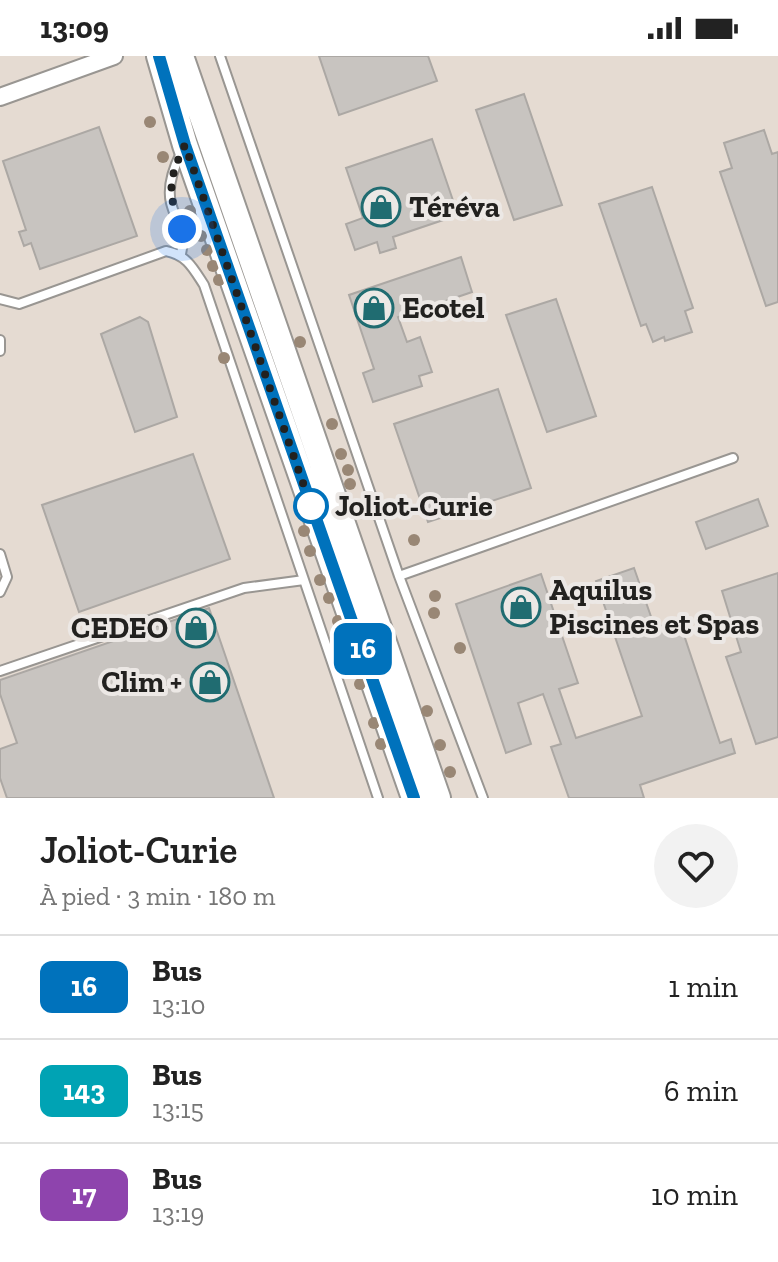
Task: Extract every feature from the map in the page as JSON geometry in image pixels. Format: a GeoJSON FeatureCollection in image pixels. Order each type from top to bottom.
{"type":"FeatureCollection","features":[{"type":"Feature","properties":{"kind":"main road"},"geometry":{"type":"LineString","coordinates":[[159,56],[185,145],[414,798]]}},
{"type":"Feature","properties":{"kind":"main road"},"geometry":{"type":"LineString","coordinates":[[181,56],[438,798]]}},
{"type":"Feature","properties":{"kind":"street"},"geometry":{"type":"LineString","coordinates":[[0,97],[114,56]]}},
{"type":"Feature","properties":{"kind":"lane"},"geometry":{"type":"LineString","coordinates":[[220,56],[399,576],[483,798]]}},
{"type":"Feature","properties":{"kind":"lane"},"geometry":{"type":"LineString","coordinates":[[185,145],[173,169],[170,201],[182,229],[181,254],[204,285],[378,798]]}},
{"type":"Feature","properties":{"kind":"lane"},"geometry":{"type":"LineString","coordinates":[[0,299],[19,304],[166,251],[181,254]]}},
{"type":"Feature","properties":{"kind":"lane"},"geometry":{"type":"LineString","coordinates":[[0,340],[0,351]]}},
{"type":"Feature","properties":{"kind":"lane"},"geometry":{"type":"LineString","coordinates":[[399,576],[733,458]]}},
{"type":"Feature","properties":{"kind":"lane"},"geometry":{"type":"LineString","coordinates":[[0,554],[7,577],[0,592]]}},
{"type":"Feature","properties":{"kind":"lane"},"geometry":{"type":"LineString","coordinates":[[0,671],[244,588],[304,580]]}},
{"type":"Feature","properties":{"kind":"shaded area"},"geometry":{"type":"Polygon","coordinates":[[[0,56],[778,56],[778,798],[0,798],[0,56]]]}},
{"type":"Feature","properties":{"kind":"building"},"geometry":{"type":"Polygon","coordinates":[[[319,56],[428,56],[437,81],[339,115],[319,56]]]}},
{"type":"Feature","properties":{"kind":"building"},"geometry":{"type":"Polygon","coordinates":[[[524,94],[562,205],[514,220],[476,110],[524,94]]]}},
{"type":"Feature","properties":{"kind":"building"},"geometry":{"type":"Polygon","coordinates":[[[99,127],[137,236],[40,269],[31,243],[24,246],[19,232],[26,230],[3,161],[99,127]]]}},
{"type":"Feature","properties":{"kind":"building"},"geometry":{"type":"Polygon","coordinates":[[[764,130],[772,154],[778,152],[778,302],[766,306],[720,172],[732,168],[724,143],[764,130]]]}},
{"type":"Feature","properties":{"kind":"building"},"geometry":{"type":"Polygon","coordinates":[[[432,139],[458,215],[393,237],[396,248],[380,253],[377,242],[355,250],[346,224],[363,218],[346,168],[432,139]]]}},
{"type":"Feature","properties":{"kind":"building"},"geometry":{"type":"Polygon","coordinates":[[[652,187],[693,308],[685,311],[692,332],[653,342],[646,324],[641,326],[599,204],[652,187]]]}},
{"type":"Feature","properties":{"kind":"building"},"geometry":{"type":"Polygon","coordinates":[[[461,257],[472,292],[398,317],[407,342],[420,337],[432,372],[419,376],[422,386],[373,402],[363,373],[374,369],[349,295],[461,257]]]}},
{"type":"Feature","properties":{"kind":"building"},"geometry":{"type":"Polygon","coordinates":[[[556,299],[596,416],[547,432],[506,315],[556,299]]]}},
{"type":"Feature","properties":{"kind":"building"},"geometry":{"type":"Polygon","coordinates":[[[140,317],[148,322],[177,417],[135,432],[101,334],[140,317]]]}},
{"type":"Feature","properties":{"kind":"building"},"geometry":{"type":"Polygon","coordinates":[[[498,389],[531,488],[428,522],[394,424],[498,389]]]}},
{"type":"Feature","properties":{"kind":"building"},"geometry":{"type":"Polygon","coordinates":[[[193,454],[230,559],[79,612],[42,505],[193,454]]]}},
{"type":"Feature","properties":{"kind":"building"},"geometry":{"type":"Polygon","coordinates":[[[758,499],[768,526],[706,549],[696,522],[758,499]]]}},
{"type":"Feature","properties":{"kind":"building"},"geometry":{"type":"Polygon","coordinates":[[[634,568],[655,628],[679,620],[720,743],[731,739],[735,753],[640,785],[644,798],[569,798],[551,747],[561,744],[543,694],[518,703],[531,744],[506,753],[456,604],[541,574],[578,683],[559,689],[576,738],[642,716],[596,581],[634,568]]]}},
{"type":"Feature","properties":{"kind":"building"},"geometry":{"type":"Polygon","coordinates":[[[778,573],[778,737],[756,744],[726,657],[741,652],[722,591],[778,573]]]}},
{"type":"Feature","properties":{"kind":"building"},"geometry":{"type":"Polygon","coordinates":[[[209,608],[274,798],[7,798],[0,778],[0,749],[17,743],[0,694],[0,680],[209,608]]]}},
{"type":"Feature","properties":{"kind":"bus line","name":"16"},"geometry":{"type":"LineString","coordinates":[[159,56],[185,145],[414,798]]}},
{"type":"Feature","properties":{"kind":"place","name":"Téréva"},"geometry":{"type":"Point","coordinates":[381,207]}},
{"type":"Feature","properties":{"kind":"place","name":"Ecotel"},"geometry":{"type":"Point","coordinates":[374,308]}},
{"type":"Feature","properties":{"kind":"place","name":"Joliot-Curie"},"geometry":{"type":"Point","coordinates":[311,506]}},
{"type":"Feature","properties":{"kind":"place","name":"Aquilus Piscines et Spas"},"geometry":{"type":"Point","coordinates":[521,607]}},
{"type":"Feature","properties":{"kind":"place","name":"CEDEO"},"geometry":{"type":"Point","coordinates":[196,628]}},
{"type":"Feature","properties":{"kind":"place","name":"Clim +"},"geometry":{"type":"Point","coordinates":[210,682]}},
{"type":"Feature","properties":{"kind":"route"},"geometry":{"type":"LineString","coordinates":[[182,229],[170,201],[173,169],[185,145],[311,506]]}}]}
